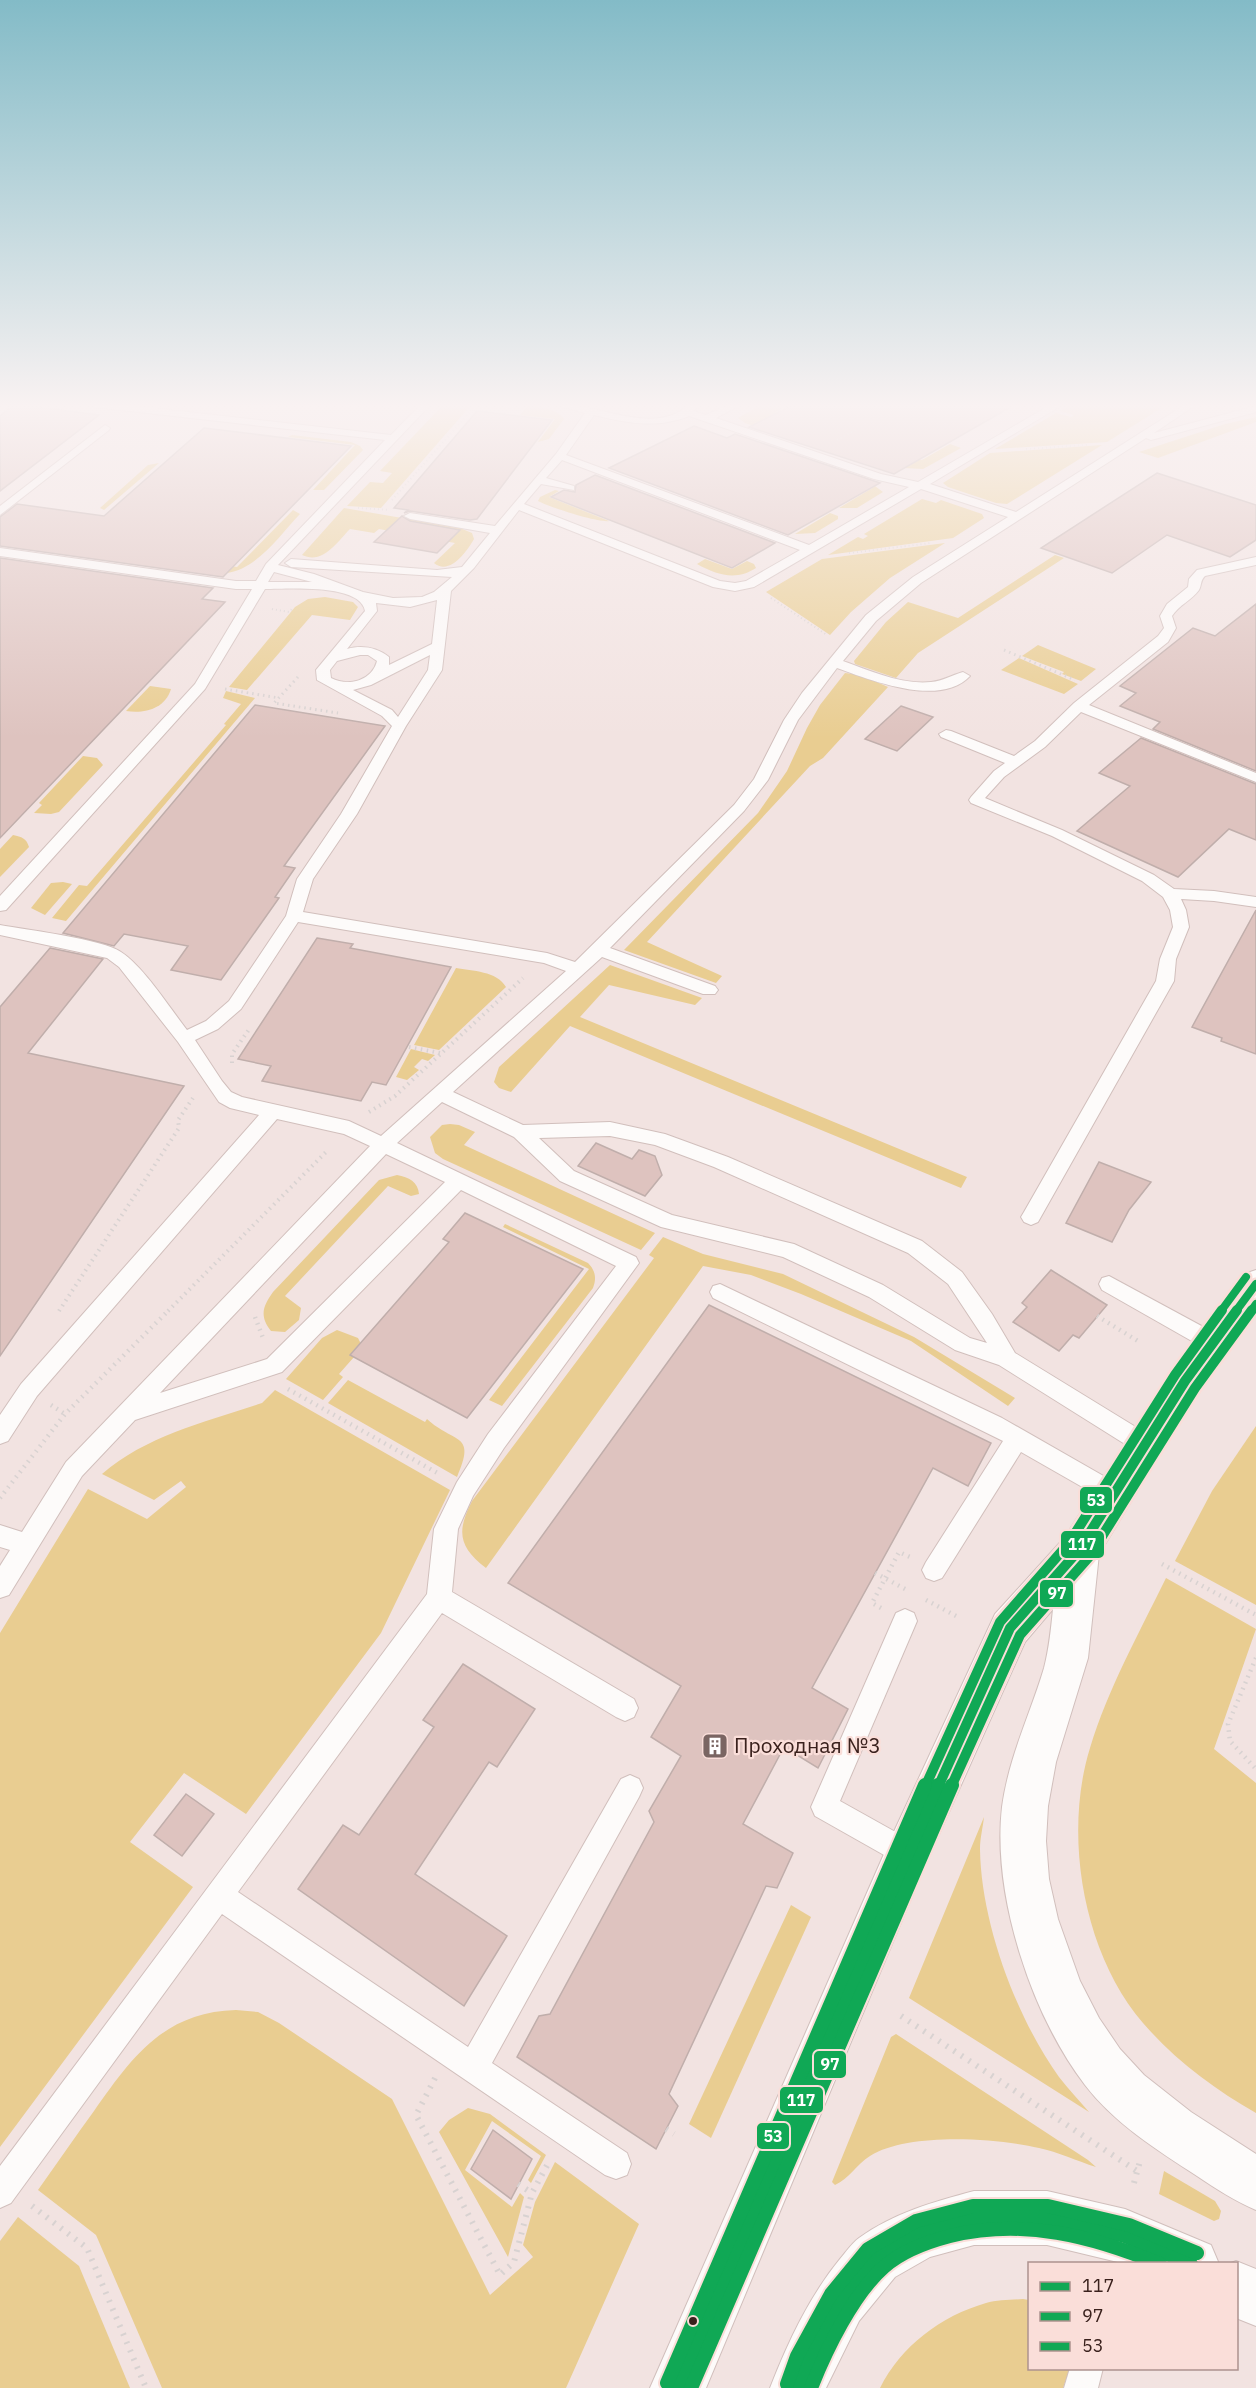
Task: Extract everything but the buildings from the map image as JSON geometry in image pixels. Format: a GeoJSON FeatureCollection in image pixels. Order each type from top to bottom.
{"type":"FeatureCollection","features":[{"type":"Feature","properties":{"kind":"main road"},"geometry":{"type":"LineString","coordinates":[[678,2388],[907,1854],[1010,1628],[1079,1550],[1144,1444],[1212,1342],[1256,1284]]}},
{"type":"Feature","properties":{"kind":"main road"},"geometry":{"type":"LineString","coordinates":[[1079,1550],[1067,1660],[1040,1737],[1025,1808],[1024,1853],[1030,1897],[1040,1942],[1072,2019],[1095,2057],[1124,2091],[1157,2120],[1256,2184]]}},
{"type":"Feature","properties":{"kind":"main road"},"geometry":{"type":"LineString","coordinates":[[798,2388],[808,2362],[840,2301],[876,2258],[920,2233],[974,2218],[1047,2218],[1125,2236],[1187,2262]]}},
{"type":"Feature","properties":{"kind":"main road"},"geometry":{"type":"LineString","coordinates":[[1238,2289],[1256,2299]]}},
{"type":"Feature","properties":{"kind":"lane"},"geometry":{"type":"LineString","coordinates":[[0,906],[200,686],[272,564],[319,515]]}},
{"type":"Feature","properties":{"kind":"lane"},"geometry":{"type":"LineString","coordinates":[[272,564],[314,578],[368,604],[431,599],[445,590],[464,570],[508,515]]}},
{"type":"Feature","properties":{"kind":"lane"},"geometry":{"type":"LineString","coordinates":[[543,515],[717,584],[735,587],[750,584],[866,515]]}},
{"type":"Feature","properties":{"kind":"lane"},"geometry":{"type":"LineString","coordinates":[[716,515],[807,550]]}},
{"type":"Feature","properties":{"kind":"lane"},"geometry":{"type":"LineString","coordinates":[[410,516],[496,530]]}},
{"type":"Feature","properties":{"kind":"lane"},"geometry":{"type":"LineString","coordinates":[[0,1587],[74,1469],[127,1413],[383,1145],[599,951],[747,798],[761,780],[796,712],[832,662],[871,618],[893,598],[1018,516]]}},
{"type":"Feature","properties":{"kind":"lane"},"geometry":{"type":"LineString","coordinates":[[0,552],[236,585],[328,586]]}},
{"type":"Feature","properties":{"kind":"lane"},"geometry":{"type":"LineString","coordinates":[[1031,1217],[1165,981],[1168,959],[1181,927],[1178,910],[1170,894],[1148,878],[1057,832],[976,800],[999,774],[1040,744],[1079,706],[1163,639],[1170,628],[1166,616],[1171,607],[1194,588],[1195,579],[1201,573],[1256,561]]}},
{"type":"Feature","properties":{"kind":"lane"},"geometry":{"type":"LineString","coordinates":[[272,564],[437,574],[450,574],[464,570]]}},
{"type":"Feature","properties":{"kind":"lane"},"geometry":{"type":"LineString","coordinates":[[184,1038],[212,1025],[235,1005],[294,916],[304,879],[348,814],[399,726],[435,670],[445,590]]}},
{"type":"Feature","properties":{"kind":"lane"},"geometry":{"type":"LineString","coordinates":[[411,602],[435,611],[441,618]]}},
{"type":"Feature","properties":{"kind":"lane"},"geometry":{"type":"LineString","coordinates":[[368,604],[323,670],[324,680],[387,713],[399,726]]}},
{"type":"Feature","properties":{"kind":"lane"},"geometry":{"type":"LineString","coordinates":[[335,686],[348,687],[364,684],[438,646]]}},
{"type":"Feature","properties":{"kind":"lane"},"geometry":{"type":"LineString","coordinates":[[333,658],[349,651],[364,650],[377,653],[384,660],[383,669],[375,678]]}},
{"type":"Feature","properties":{"kind":"lane"},"geometry":{"type":"LineString","coordinates":[[832,662],[892,682],[919,688],[940,686],[963,676]]}},
{"type":"Feature","properties":{"kind":"lane"},"geometry":{"type":"LineString","coordinates":[[1079,706],[1256,778]]}},
{"type":"Feature","properties":{"kind":"lane"},"geometry":{"type":"LineString","coordinates":[[946,734],[1016,762]]}},
{"type":"Feature","properties":{"kind":"lane"},"geometry":{"type":"LineString","coordinates":[[1170,894],[1214,896],[1256,902]]}},
{"type":"Feature","properties":{"kind":"lane"},"geometry":{"type":"LineString","coordinates":[[294,916],[547,958],[578,969]]}},
{"type":"Feature","properties":{"kind":"lane"},"geometry":{"type":"LineString","coordinates":[[0,930],[113,954],[125,963],[184,1038],[225,1097],[237,1103],[272,1112],[350,1128],[629,1263],[496,1441],[465,1489],[446,1529],[439,1598],[2,2189]]}},
{"type":"Feature","properties":{"kind":"lane"},"geometry":{"type":"LineString","coordinates":[[599,951],[709,990]]}},
{"type":"Feature","properties":{"kind":"lane"},"geometry":{"type":"LineString","coordinates":[[440,1093],[521,1132],[567,1176],[668,1222],[787,1250],[876,1291],[963,1344],[1007,1359],[1144,1444]]}},
{"type":"Feature","properties":{"kind":"lane"},"geometry":{"type":"LineString","coordinates":[[0,1434],[29,1390],[272,1112]]}},
{"type":"Feature","properties":{"kind":"lane"},"geometry":{"type":"LineString","coordinates":[[521,1132],[610,1129],[658,1138],[721,1162],[915,1247],[955,1278],[985,1320],[1007,1359]]}},
{"type":"Feature","properties":{"kind":"lane"},"geometry":{"type":"LineString","coordinates":[[127,1413],[274,1365],[458,1181]]}},
{"type":"Feature","properties":{"kind":"lane"},"geometry":{"type":"LineString","coordinates":[[1109,1284],[1212,1342]]}},
{"type":"Feature","properties":{"kind":"lane"},"geometry":{"type":"LineString","coordinates":[[720,1292],[994,1425],[1113,1493]]}},
{"type":"Feature","properties":{"kind":"lane"},"geometry":{"type":"LineString","coordinates":[[934,1570],[1017,1438]]}},
{"type":"Feature","properties":{"kind":"lane"},"geometry":{"type":"LineString","coordinates":[[0,1536],[26,1544]]}},
{"type":"Feature","properties":{"kind":"lane"},"geometry":{"type":"LineString","coordinates":[[439,1598],[625,1708]]}},
{"type":"Feature","properties":{"kind":"lane"},"geometry":{"type":"LineString","coordinates":[[905,1621],[824,1807],[907,1854]]}},
{"type":"Feature","properties":{"kind":"lane"},"geometry":{"type":"LineString","coordinates":[[473,2067],[630,1788]]}},
{"type":"Feature","properties":{"kind":"lane"},"geometry":{"type":"LineString","coordinates":[[219,1896],[616,2164]]}},
{"type":"Feature","properties":{"kind":"lane"},"geometry":{"type":"LineString","coordinates":[[1081,2388],[1087,2370]]}},
{"type":"Feature","properties":{"kind":"path"},"geometry":{"type":"LineString","coordinates":[[807,550],[820,557],[954,540],[969,546]]}},
{"type":"Feature","properties":{"kind":"path"},"geometry":{"type":"LineString","coordinates":[[750,584],[831,639]]}},
{"type":"Feature","properties":{"kind":"path"},"geometry":{"type":"LineString","coordinates":[[1004,650],[1099,691]]}},
{"type":"Feature","properties":{"kind":"path"},"geometry":{"type":"LineString","coordinates":[[200,686],[279,698]]}},
{"type":"Feature","properties":{"kind":"path"},"geometry":{"type":"LineString","coordinates":[[0,1498],[65,1414],[350,1128],[369,1112],[395,1096],[525,976],[514,974]]}},
{"type":"Feature","properties":{"kind":"path"},"geometry":{"type":"LineString","coordinates":[[58,1312],[179,1128],[178,1120],[195,1095],[235,1079],[232,1073],[232,1054],[251,1025]]}},
{"type":"Feature","properties":{"kind":"path"},"geometry":{"type":"LineString","coordinates":[[409,1047],[440,1053]]}},
{"type":"Feature","properties":{"kind":"path"},"geometry":{"type":"LineString","coordinates":[[358,1110],[369,1112]]}},
{"type":"Feature","properties":{"kind":"path"},"geometry":{"type":"LineString","coordinates":[[238,1241],[244,1290],[281,1385],[465,1489]]}},
{"type":"Feature","properties":{"kind":"path"},"geometry":{"type":"LineString","coordinates":[[1097,1316],[1138,1341]]}},
{"type":"Feature","properties":{"kind":"path"},"geometry":{"type":"LineString","coordinates":[[29,1390],[65,1414]]}},
{"type":"Feature","properties":{"kind":"path"},"geometry":{"type":"LineString","coordinates":[[905,1621],[872,1603],[899,1552],[934,1570]]}},
{"type":"Feature","properties":{"kind":"path"},"geometry":{"type":"LineString","coordinates":[[1162,1564],[1256,1615]]}},
{"type":"Feature","properties":{"kind":"path"},"geometry":{"type":"LineString","coordinates":[[1256,1658],[1228,1724],[1230,1741],[1256,1769]]}},
{"type":"Feature","properties":{"kind":"path"},"geometry":{"type":"LineString","coordinates":[[901,2016],[1137,2171]]}},
{"type":"Feature","properties":{"kind":"path"},"geometry":{"type":"LineString","coordinates":[[449,2051],[416,2115],[500,2275],[514,2262],[532,2193],[566,2130]]}},
{"type":"Feature","properties":{"kind":"path"},"geometry":{"type":"LineString","coordinates":[[666,2129],[674,2134]]}},
{"type":"Feature","properties":{"kind":"path"},"geometry":{"type":"LineString","coordinates":[[1134,2183],[1142,2157]]}},
{"type":"Feature","properties":{"kind":"path"},"geometry":{"type":"LineString","coordinates":[[518,2184],[532,2193]]}},
{"type":"Feature","properties":{"kind":"path"},"geometry":{"type":"LineString","coordinates":[[2,2189],[87,2248],[146,2388]]}},
{"type":"Feature","properties":{"kind":"shaded area"},"geometry":{"type":"Polygon","coordinates":[[[288,515],[299,515],[258,558],[238,570],[227,573],[142,553],[237,567],[288,515]]]}},
{"type":"Feature","properties":{"kind":"shaded area"},"geometry":{"type":"Polygon","coordinates":[[[337,515],[387,515],[460,528],[472,533],[474,539],[457,560],[446,566],[434,563],[455,543],[379,529],[374,533],[350,529],[335,546],[323,555],[310,557],[302,555],[337,515]]]}},
{"type":"Feature","properties":{"kind":"shaded area"},"geometry":{"type":"Polygon","coordinates":[[[579,515],[595,515],[609,521],[579,515]]]}},
{"type":"Feature","properties":{"kind":"shaded area"},"geometry":{"type":"Polygon","coordinates":[[[826,515],[838,516],[838,519],[815,533],[795,534],[826,515]]]}},
{"type":"Feature","properties":{"kind":"shaded area"},"geometry":{"type":"Polygon","coordinates":[[[895,515],[983,515],[984,518],[953,538],[828,555],[858,537],[863,539],[868,536],[864,534],[895,515]]]}},
{"type":"Feature","properties":{"kind":"shaded area"},"geometry":{"type":"Polygon","coordinates":[[[945,543],[890,578],[851,612],[830,635],[766,592],[822,559],[945,543]]]}},
{"type":"Feature","properties":{"kind":"shaded area"},"geometry":{"type":"Polygon","coordinates":[[[1055,555],[1064,558],[918,653],[896,678],[855,664],[854,661],[886,622],[908,602],[958,618],[1055,555]]]}},
{"type":"Feature","properties":{"kind":"shaded area"},"geometry":{"type":"Polygon","coordinates":[[[705,559],[732,569],[747,561],[754,564],[756,568],[741,574],[719,574],[697,564],[705,559]]]}},
{"type":"Feature","properties":{"kind":"shaded area"},"geometry":{"type":"Polygon","coordinates":[[[325,597],[353,602],[358,607],[350,620],[312,615],[247,690],[229,687],[295,607],[308,599],[325,597]]]}},
{"type":"Feature","properties":{"kind":"shaded area"},"geometry":{"type":"Polygon","coordinates":[[[1038,645],[1096,669],[1081,681],[1022,656],[1038,645]]]}},
{"type":"Feature","properties":{"kind":"shaded area"},"geometry":{"type":"Polygon","coordinates":[[[1019,658],[1078,684],[1064,694],[1001,670],[1019,658]]]}},
{"type":"Feature","properties":{"kind":"shaded area"},"geometry":{"type":"Polygon","coordinates":[[[845,673],[861,675],[888,687],[823,758],[810,766],[647,942],[722,976],[716,983],[624,950],[758,813],[787,771],[820,705],[845,673]]]}},
{"type":"Feature","properties":{"kind":"shaded area"},"geometry":{"type":"Polygon","coordinates":[[[150,686],[171,689],[164,701],[153,709],[140,712],[126,711],[150,686]]]}},
{"type":"Feature","properties":{"kind":"shaded area"},"geometry":{"type":"Polygon","coordinates":[[[226,691],[255,698],[66,921],[52,918],[79,885],[87,886],[226,725],[224,724],[241,704],[223,698],[226,691]]]}},
{"type":"Feature","properties":{"kind":"shaded area"},"geometry":{"type":"Polygon","coordinates":[[[83,756],[97,758],[103,765],[59,812],[34,813],[42,805],[39,803],[83,756]]]}},
{"type":"Feature","properties":{"kind":"shaded area"},"geometry":{"type":"Polygon","coordinates":[[[13,835],[23,838],[29,847],[0,877],[0,849],[13,835]]]}},
{"type":"Feature","properties":{"kind":"shaded area"},"geometry":{"type":"Polygon","coordinates":[[[51,883],[72,884],[45,915],[31,908],[51,883]]]}},
{"type":"Feature","properties":{"kind":"shaded area"},"geometry":{"type":"Polygon","coordinates":[[[610,965],[702,998],[695,1005],[609,985],[580,1017],[967,1177],[961,1188],[570,1026],[511,1092],[499,1088],[494,1082],[499,1067],[610,965]]]}},
{"type":"Feature","properties":{"kind":"shaded area"},"geometry":{"type":"Polygon","coordinates":[[[456,968],[490,975],[506,987],[439,1050],[414,1045],[456,968]]]}},
{"type":"Feature","properties":{"kind":"shaded area"},"geometry":{"type":"Polygon","coordinates":[[[411,1049],[435,1055],[428,1061],[422,1059],[414,1067],[419,1070],[407,1080],[396,1077],[411,1049]]]}},
{"type":"Feature","properties":{"kind":"shaded area"},"geometry":{"type":"Polygon","coordinates":[[[450,1124],[475,1132],[464,1145],[655,1233],[641,1250],[443,1159],[435,1153],[430,1137],[442,1125],[450,1124]]]}},
{"type":"Feature","properties":{"kind":"shaded area"},"geometry":{"type":"Polygon","coordinates":[[[397,1175],[412,1181],[417,1186],[419,1194],[411,1196],[388,1186],[285,1296],[301,1308],[299,1320],[285,1332],[271,1331],[265,1321],[264,1311],[273,1292],[379,1180],[397,1175]]]}},
{"type":"Feature","properties":{"kind":"shaded area"},"geometry":{"type":"Polygon","coordinates":[[[505,1224],[588,1263],[594,1271],[595,1278],[593,1288],[502,1406],[489,1400],[589,1269],[503,1227],[505,1224]]]}},
{"type":"Feature","properties":{"kind":"shaded area"},"geometry":{"type":"Polygon","coordinates":[[[663,1237],[703,1254],[783,1274],[914,1337],[1015,1398],[1008,1406],[911,1341],[801,1294],[751,1275],[703,1266],[486,1568],[470,1553],[463,1538],[462,1530],[472,1501],[654,1258],[649,1255],[663,1237]]]}},
{"type":"Feature","properties":{"kind":"shaded area"},"geometry":{"type":"Polygon","coordinates":[[[337,1330],[358,1338],[361,1344],[351,1355],[354,1357],[339,1374],[343,1377],[323,1400],[286,1379],[322,1338],[337,1330]]]}},
{"type":"Feature","properties":{"kind":"shaded area"},"geometry":{"type":"Polygon","coordinates":[[[348,1380],[425,1422],[427,1419],[460,1440],[465,1452],[457,1477],[328,1403],[348,1380]]]}},
{"type":"Feature","properties":{"kind":"shaded area"},"geometry":{"type":"Polygon","coordinates":[[[275,1390],[450,1490],[381,1633],[246,1814],[184,1773],[130,1842],[193,1887],[0,2147],[0,1633],[88,1489],[147,1519],[186,1487],[181,1481],[154,1500],[102,1474],[138,1449],[158,1439],[262,1403],[275,1390]]]}},
{"type":"Feature","properties":{"kind":"shaded area"},"geometry":{"type":"Polygon","coordinates":[[[1256,1426],[1256,1605],[1175,1561],[1212,1491],[1256,1426]]]}},
{"type":"Feature","properties":{"kind":"shaded area"},"geometry":{"type":"Polygon","coordinates":[[[1166,1578],[1256,1629],[1214,1749],[1256,1783],[1256,2113],[1196,2073],[1155,2037],[1143,2023],[1122,1995],[1106,1963],[1093,1928],[1084,1892],[1079,1855],[1078,1818],[1082,1782],[1090,1748],[1115,1683],[1166,1578]]]}},
{"type":"Feature","properties":{"kind":"shaded area"},"geometry":{"type":"Polygon","coordinates":[[[984,1817],[980,1845],[982,1878],[994,1938],[1004,1968],[1015,1998],[1043,2053],[1059,2077],[1089,2112],[909,1998],[984,1817]]]}},
{"type":"Feature","properties":{"kind":"shaded area"},"geometry":{"type":"Polygon","coordinates":[[[791,1905],[811,1917],[711,2138],[689,2124],[791,1905]]]}},
{"type":"Feature","properties":{"kind":"shaded area"},"geometry":{"type":"Polygon","coordinates":[[[236,2010],[258,2012],[279,2023],[392,2099],[490,2295],[533,2257],[523,2245],[535,2202],[555,2162],[639,2224],[566,2388],[162,2388],[96,2235],[38,2190],[108,2091],[152,2041],[189,2019],[236,2010]]]}},
{"type":"Feature","properties":{"kind":"shaded area"},"geometry":{"type":"Polygon","coordinates":[[[896,2034],[1096,2167],[1021,2144],[977,2140],[929,2140],[886,2148],[870,2156],[835,2185],[832,2182],[891,2037],[896,2034]]]}},
{"type":"Feature","properties":{"kind":"shaded area"},"geometry":{"type":"Polygon","coordinates":[[[468,2108],[490,2114],[546,2155],[531,2183],[528,2180],[541,2156],[492,2121],[465,2170],[512,2207],[520,2193],[524,2197],[508,2257],[439,2132],[449,2120],[468,2108]]]}},
{"type":"Feature","properties":{"kind":"shaded area"},"geometry":{"type":"Polygon","coordinates":[[[1164,2171],[1215,2201],[1221,2211],[1219,2219],[1214,2221],[1159,2194],[1164,2171]]]}},
{"type":"Feature","properties":{"kind":"shaded area"},"geometry":{"type":"Polygon","coordinates":[[[18,2217],[79,2266],[130,2388],[0,2388],[0,2241],[18,2217]]]}},
{"type":"Feature","properties":{"kind":"shaded area"},"geometry":{"type":"Polygon","coordinates":[[[1028,2300],[1028,2370],[1070,2370],[1063,2388],[880,2388],[899,2359],[924,2335],[953,2316],[986,2303],[1028,2300]]]}},
{"type":"Feature","properties":{"kind":"transit line","name":"53"},"geometry":{"type":"LineString","coordinates":[[667,2383],[896,1849],[1000,1622],[1069,1543],[1175,1375],[1246,1277]]}},
{"type":"Feature","properties":{"kind":"transit line","name":"117"},"geometry":{"type":"LineString","coordinates":[[678,2388],[907,1854],[1010,1628],[1079,1550],[1185,1381],[1256,1284]]}},
{"type":"Feature","properties":{"kind":"transit line","name":"97"},"geometry":{"type":"LineString","coordinates":[[691,2388],[918,1859],[1020,1635],[1089,1557],[1195,1388],[1256,1304]]}},
{"type":"Feature","properties":{"kind":"transit line","name":"53"},"geometry":{"type":"LineString","coordinates":[[787,2384],[797,2356],[831,2294],[868,2249],[916,2221],[973,2206],[1048,2206],[1129,2225],[1197,2253]]}},
{"type":"Feature","properties":{"kind":"transit line","name":"117"},"geometry":{"type":"LineString","coordinates":[[798,2388],[808,2362],[840,2302],[876,2258],[919,2233],[974,2218],[1047,2218],[1125,2236],[1186,2262]]}},
{"type":"Feature","properties":{"kind":"transit line","name":"97"},"geometry":{"type":"LineString","coordinates":[[811,2388],[836,2334],[860,2297],[884,2267],[919,2246],[939,2239],[983,2230],[1046,2230],[1090,2239],[1155,2262]]}},
{"type":"Feature","properties":{"kind":"place","name":"Проходная №3"},"geometry":{"type":"Point","coordinates":[715,1746]}}]}
